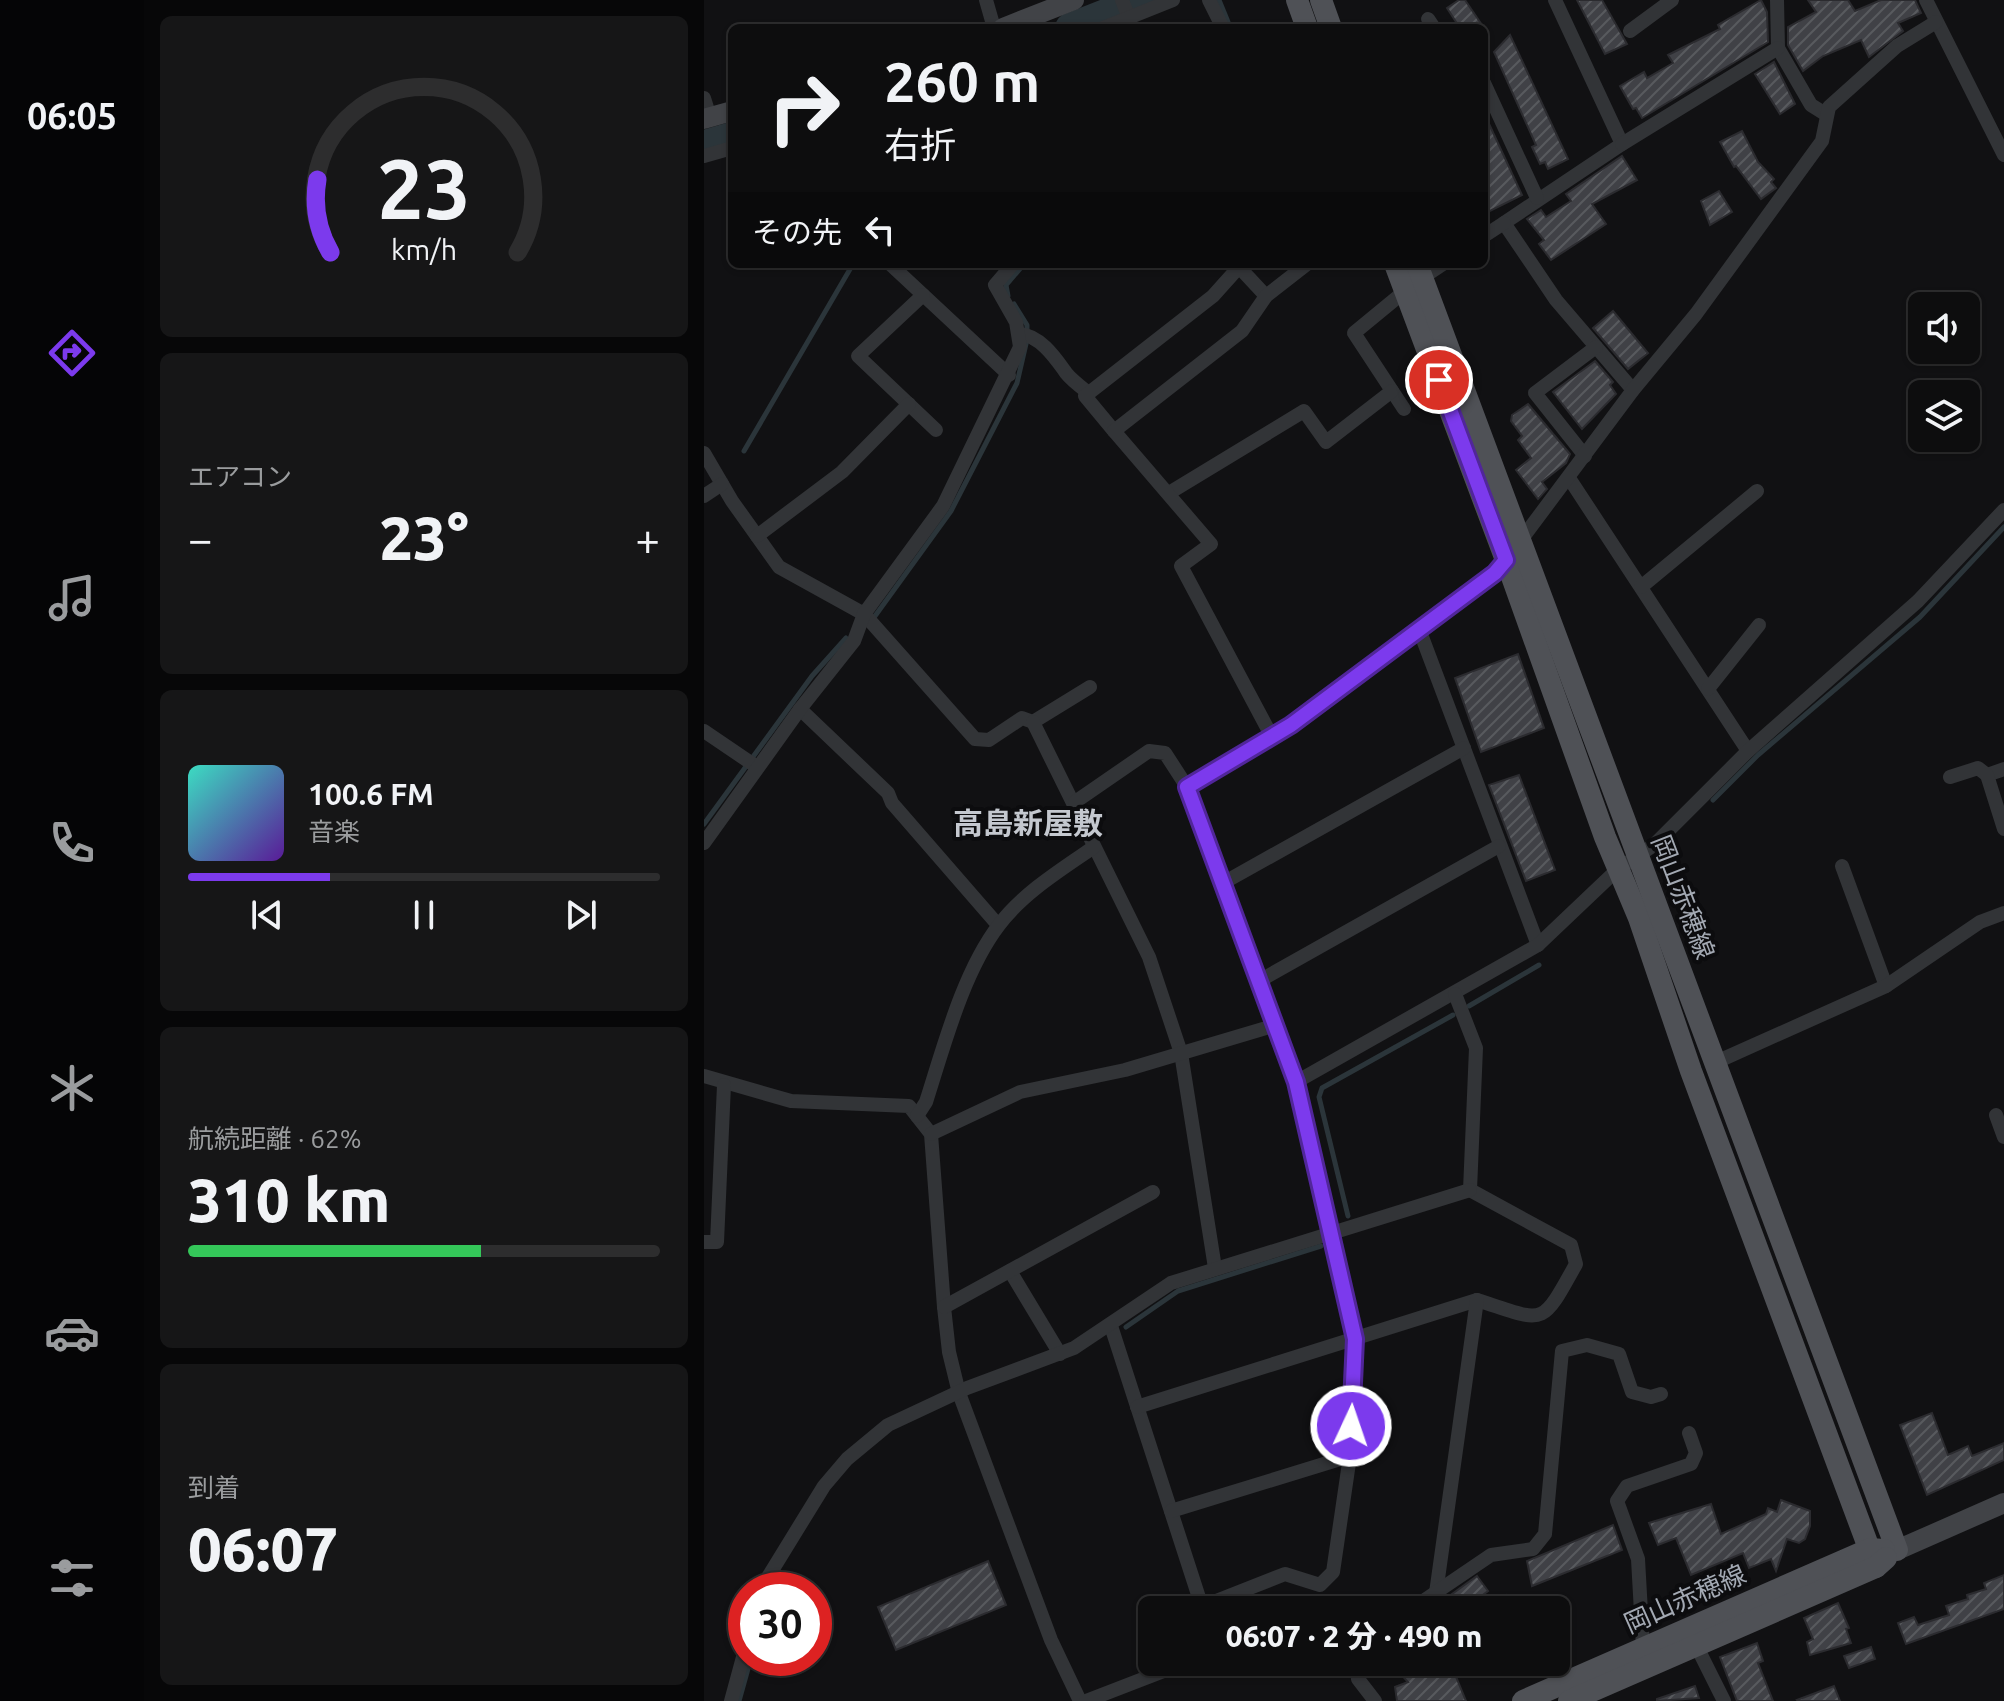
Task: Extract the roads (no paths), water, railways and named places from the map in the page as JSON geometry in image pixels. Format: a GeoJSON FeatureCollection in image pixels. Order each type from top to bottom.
{"type":"FeatureCollection","features":[{"type":"Feature","properties":{"kind":"main road"},"geometry":{"type":"LineString","coordinates":[[1013,24],[1074,0]]}},
{"type":"Feature","properties":{"kind":"main road"},"geometry":{"type":"LineString","coordinates":[[1297,0],[1306,24]]}},
{"type":"Feature","properties":{"kind":"main road"},"geometry":{"type":"LineString","coordinates":[[1321,0],[1330,24]]}},
{"type":"Feature","properties":{"kind":"main road"},"geometry":{"type":"LineString","coordinates":[[706,111],[728,111]]}},
{"type":"Feature","properties":{"kind":"main road","name":"岡山赤穂線"},"geometry":{"type":"LineString","coordinates":[[1415,278],[1521,540],[1897,1550],[1558,1697],[1523,1701]]}},
{"type":"Feature","properties":{"kind":"main road","name":"岡山赤穂線"},"geometry":{"type":"LineString","coordinates":[[1415,278],[1506,560],[1618,869],[1639,918],[1691,1071],[1873,1558]]}},
{"type":"Feature","properties":{"kind":"main road"},"geometry":{"type":"LineString","coordinates":[[1897,1550],[2004,1503]]}},
{"type":"Feature","properties":{"kind":"main road","name":"岡山赤穂線"},"geometry":{"type":"LineString","coordinates":[[1558,1697],[1643,1648],[1692,1637]]}},
{"type":"Feature","properties":{"kind":"street"},"geometry":{"type":"LineString","coordinates":[[986,0],[993,24]]}},
{"type":"Feature","properties":{"kind":"street"},"geometry":{"type":"LineString","coordinates":[[1124,13],[1173,0]]}},
{"type":"Feature","properties":{"kind":"street"},"geometry":{"type":"LineString","coordinates":[[1209,0],[1221,24]]}},
{"type":"Feature","properties":{"kind":"street"},"geometry":{"type":"LineString","coordinates":[[1555,0],[1622,144]]}},
{"type":"Feature","properties":{"kind":"street"},"geometry":{"type":"LineString","coordinates":[[1630,31],[1672,0]]}},
{"type":"Feature","properties":{"kind":"street"},"geometry":{"type":"LineString","coordinates":[[1777,0],[1778,48],[1811,105],[1827,115]]}},
{"type":"Feature","properties":{"kind":"street"},"geometry":{"type":"LineString","coordinates":[[1926,0],[2004,155]]}},
{"type":"Feature","properties":{"kind":"street"},"geometry":{"type":"LineString","coordinates":[[1521,540],[1633,390],[1696,314],[1822,141],[1829,107],[1897,46],[1936,22]]}},
{"type":"Feature","properties":{"kind":"street"},"geometry":{"type":"LineString","coordinates":[[1488,233],[1537,198],[1778,48]]}},
{"type":"Feature","properties":{"kind":"street"},"geometry":{"type":"LineString","coordinates":[[1488,92],[1537,198]]}},
{"type":"Feature","properties":{"kind":"street"},"geometry":{"type":"LineString","coordinates":[[1992,131],[2004,117]]}},
{"type":"Feature","properties":{"kind":"street"},"geometry":{"type":"LineString","coordinates":[[704,156],[728,149]]}},
{"type":"Feature","properties":{"kind":"street"},"geometry":{"type":"LineString","coordinates":[[1504,223],[1556,300],[1633,390]]}},
{"type":"Feature","properties":{"kind":"street"},"geometry":{"type":"LineString","coordinates":[[894,268],[1009,375]]}},
{"type":"Feature","properties":{"kind":"street"},"geometry":{"type":"LineString","coordinates":[[1010,268],[995,285],[1025,334],[1060,360],[1064,371],[1088,393]]}},
{"type":"Feature","properties":{"kind":"street"},"geometry":{"type":"LineString","coordinates":[[1238,268],[1213,296],[1085,396],[1211,544],[1181,566],[1272,737]]}},
{"type":"Feature","properties":{"kind":"street"},"geometry":{"type":"LineString","coordinates":[[1240,268],[1266,296]]}},
{"type":"Feature","properties":{"kind":"street"},"geometry":{"type":"LineString","coordinates":[[1114,431],[1242,331],[1266,296],[1302,268]]}},
{"type":"Feature","properties":{"kind":"street"},"geometry":{"type":"LineString","coordinates":[[1404,409],[1354,333],[1415,278],[1435,268]]}},
{"type":"Feature","properties":{"kind":"street"},"geometry":{"type":"LineString","coordinates":[[923,295],[858,356],[936,430]]}},
{"type":"Feature","properties":{"kind":"street"},"geometry":{"type":"LineString","coordinates":[[704,843],[752,764],[854,641],[864,614],[943,506],[1009,375],[1025,334]]}},
{"type":"Feature","properties":{"kind":"street"},"geometry":{"type":"LineString","coordinates":[[1585,456],[1535,393],[1596,347]]}},
{"type":"Feature","properties":{"kind":"street"},"geometry":{"type":"LineString","coordinates":[[1169,493],[1304,411],[1326,442],[1392,391]]}},
{"type":"Feature","properties":{"kind":"street"},"geometry":{"type":"LineString","coordinates":[[757,536],[842,472],[909,404]]}},
{"type":"Feature","properties":{"kind":"street"},"geometry":{"type":"LineString","coordinates":[[704,453],[779,567],[864,614],[975,739],[989,740],[1022,718],[1033,722],[1149,957],[1181,1053],[1215,1268]]}},
{"type":"Feature","properties":{"kind":"street"},"geometry":{"type":"LineString","coordinates":[[1569,478],[1748,751]]}},
{"type":"Feature","properties":{"kind":"street"},"geometry":{"type":"LineString","coordinates":[[704,496],[722,484]]}},
{"type":"Feature","properties":{"kind":"street"},"geometry":{"type":"LineString","coordinates":[[1641,587],[1757,491]]}},
{"type":"Feature","properties":{"kind":"street"},"geometry":{"type":"LineString","coordinates":[[1296,1082],[1538,945],[1618,869],[1639,856],[1748,751],[1918,601],[2004,510]]}},
{"type":"Feature","properties":{"kind":"street"},"geometry":{"type":"LineString","coordinates":[[1187,787],[1272,737],[1495,573],[1506,560]]}},
{"type":"Feature","properties":{"kind":"street"},"geometry":{"type":"LineString","coordinates":[[1708,689],[1759,625]]}},
{"type":"Feature","properties":{"kind":"street"},"geometry":{"type":"LineString","coordinates":[[1419,629],[1538,945]]}},
{"type":"Feature","properties":{"kind":"street"},"geometry":{"type":"LineString","coordinates":[[1033,722],[1090,687]]}},
{"type":"Feature","properties":{"kind":"street"},"geometry":{"type":"LineString","coordinates":[[800,709],[888,793],[892,803],[998,925]]}},
{"type":"Feature","properties":{"kind":"street"},"geometry":{"type":"LineString","coordinates":[[704,731],[752,764]]}},
{"type":"Feature","properties":{"kind":"street"},"geometry":{"type":"LineString","coordinates":[[1223,883],[1464,748]]}},
{"type":"Feature","properties":{"kind":"street"},"geometry":{"type":"LineString","coordinates":[[1075,802],[1149,751],[1165,753],[1187,787],[1296,1082],[1333,1232],[1355,1339],[1350,1456],[1333,1572],[1320,1585],[1285,1574],[1231,1596]]}},
{"type":"Feature","properties":{"kind":"street"},"geometry":{"type":"LineString","coordinates":[[1950,777],[1978,768],[1987,775],[2004,829]]}},
{"type":"Feature","properties":{"kind":"street"},"geometry":{"type":"LineString","coordinates":[[1987,775],[2004,769]]}},
{"type":"Feature","properties":{"kind":"street"},"geometry":{"type":"LineString","coordinates":[[1259,981],[1499,846]]}},
{"type":"Feature","properties":{"kind":"street"},"geometry":{"type":"LineString","coordinates":[[917,1116],[926,1102],[959,1000],[998,925],[1040,887],[1094,847]]}},
{"type":"Feature","properties":{"kind":"street"},"geometry":{"type":"LineString","coordinates":[[1842,866],[1886,986]]}},
{"type":"Feature","properties":{"kind":"street"},"geometry":{"type":"LineString","coordinates":[[1714,1063],[1886,986],[1980,922],[2004,913]]}},
{"type":"Feature","properties":{"kind":"street"},"geometry":{"type":"LineString","coordinates":[[1455,994],[1476,1048],[1470,1190]]}},
{"type":"Feature","properties":{"kind":"street"},"geometry":{"type":"LineString","coordinates":[[931,1134],[1020,1092],[1125,1070],[1276,1025]]}},
{"type":"Feature","properties":{"kind":"street"},"geometry":{"type":"LineString","coordinates":[[704,1076],[724,1085],[791,1101],[909,1106],[931,1134],[949,1352],[959,1393],[1051,1640],[1083,1701],[1150,1676]]}},
{"type":"Feature","properties":{"kind":"street"},"geometry":{"type":"LineString","coordinates":[[704,1242],[717,1242],[724,1085]]}},
{"type":"Feature","properties":{"kind":"street"},"geometry":{"type":"LineString","coordinates":[[1996,1115],[2004,1137]]}},
{"type":"Feature","properties":{"kind":"street"},"geometry":{"type":"LineString","coordinates":[[771,1572],[824,1486],[847,1459],[888,1425],[1024,1365],[1060,1354],[1111,1326],[1171,1283],[1470,1190],[1571,1245],[1576,1264],[1550,1311],[1532,1318],[1477,1300],[1137,1407]]}},
{"type":"Feature","properties":{"kind":"street"},"geometry":{"type":"LineString","coordinates":[[944,1307],[1153,1192]]}},
{"type":"Feature","properties":{"kind":"street"},"geometry":{"type":"LineString","coordinates":[[1010,1271],[1060,1354]]}},
{"type":"Feature","properties":{"kind":"street"},"geometry":{"type":"LineString","coordinates":[[1436,1593],[1477,1300]]}},
{"type":"Feature","properties":{"kind":"street"},"geometry":{"type":"LineString","coordinates":[[1111,1326],[1198,1596]]}},
{"type":"Feature","properties":{"kind":"street"},"geometry":{"type":"LineString","coordinates":[[1431,1596],[1491,1555],[1533,1549],[1545,1534],[1562,1351],[1587,1345],[1619,1354],[1632,1392],[1651,1397],[1661,1394]]}},
{"type":"Feature","properties":{"kind":"street"},"geometry":{"type":"LineString","coordinates":[[1643,1648],[1638,1559],[1617,1501],[1627,1486],[1691,1464],[1696,1453],[1689,1433]]}},
{"type":"Feature","properties":{"kind":"street"},"geometry":{"type":"LineString","coordinates":[[1171,1511],[1350,1456]]}},
{"type":"Feature","properties":{"kind":"street"},"geometry":{"type":"LineString","coordinates":[[1692,1637],[1724,1701]]}},
{"type":"Feature","properties":{"kind":"street"},"geometry":{"type":"LineString","coordinates":[[731,1701],[738,1676]]}},
{"type":"Feature","properties":{"kind":"street"},"geometry":{"type":"LineString","coordinates":[[1358,1676],[1375,1701]]}},
{"type":"Feature","properties":{"kind":"waterway"},"geometry":{"type":"LineString","coordinates":[[1080,24],[1141,0]]}},
{"type":"Feature","properties":{"kind":"waterway"},"geometry":{"type":"LineString","coordinates":[[1219,0],[1228,22]]}},
{"type":"Feature","properties":{"kind":"waterway"},"geometry":{"type":"LineString","coordinates":[[704,145],[728,138]]}},
{"type":"Feature","properties":{"kind":"waterway"},"geometry":{"type":"LineString","coordinates":[[744,451],[851,268]]}},
{"type":"Feature","properties":{"kind":"waterway"},"geometry":{"type":"LineString","coordinates":[[1008,296],[1006,285],[1021,268]]}},
{"type":"Feature","properties":{"kind":"waterway"},"geometry":{"type":"LineString","coordinates":[[1014,304],[1027,325],[1027,334]]}},
{"type":"Feature","properties":{"kind":"waterway"},"geometry":{"type":"LineString","coordinates":[[875,616],[951,511],[1017,383],[1026,344]]}},
{"type":"Feature","properties":{"kind":"waterway"},"geometry":{"type":"LineString","coordinates":[[1713,800],[1758,755],[1920,617],[2004,527]]}},
{"type":"Feature","properties":{"kind":"waterway"},"geometry":{"type":"LineString","coordinates":[[704,824],[812,676],[846,638]]}},
{"type":"Feature","properties":{"kind":"waterway"},"geometry":{"type":"LineString","coordinates":[[1469,1006],[1539,965]]}},
{"type":"Feature","properties":{"kind":"waterway"},"geometry":{"type":"LineString","coordinates":[[1348,1216],[1319,1097],[1322,1088],[1453,1015]]}},
{"type":"Feature","properties":{"kind":"waterway"},"geometry":{"type":"LineString","coordinates":[[1126,1327],[1178,1291],[1321,1246]]}},
{"type":"Feature","properties":{"kind":"waterway"},"geometry":{"type":"LineString","coordinates":[[739,1701],[746,1676]]}},
{"type":"Feature","properties":{"kind":"district","name":"高島新屋敷"},"geometry":{"type":"Point","coordinates":[1028,824]}}]}
